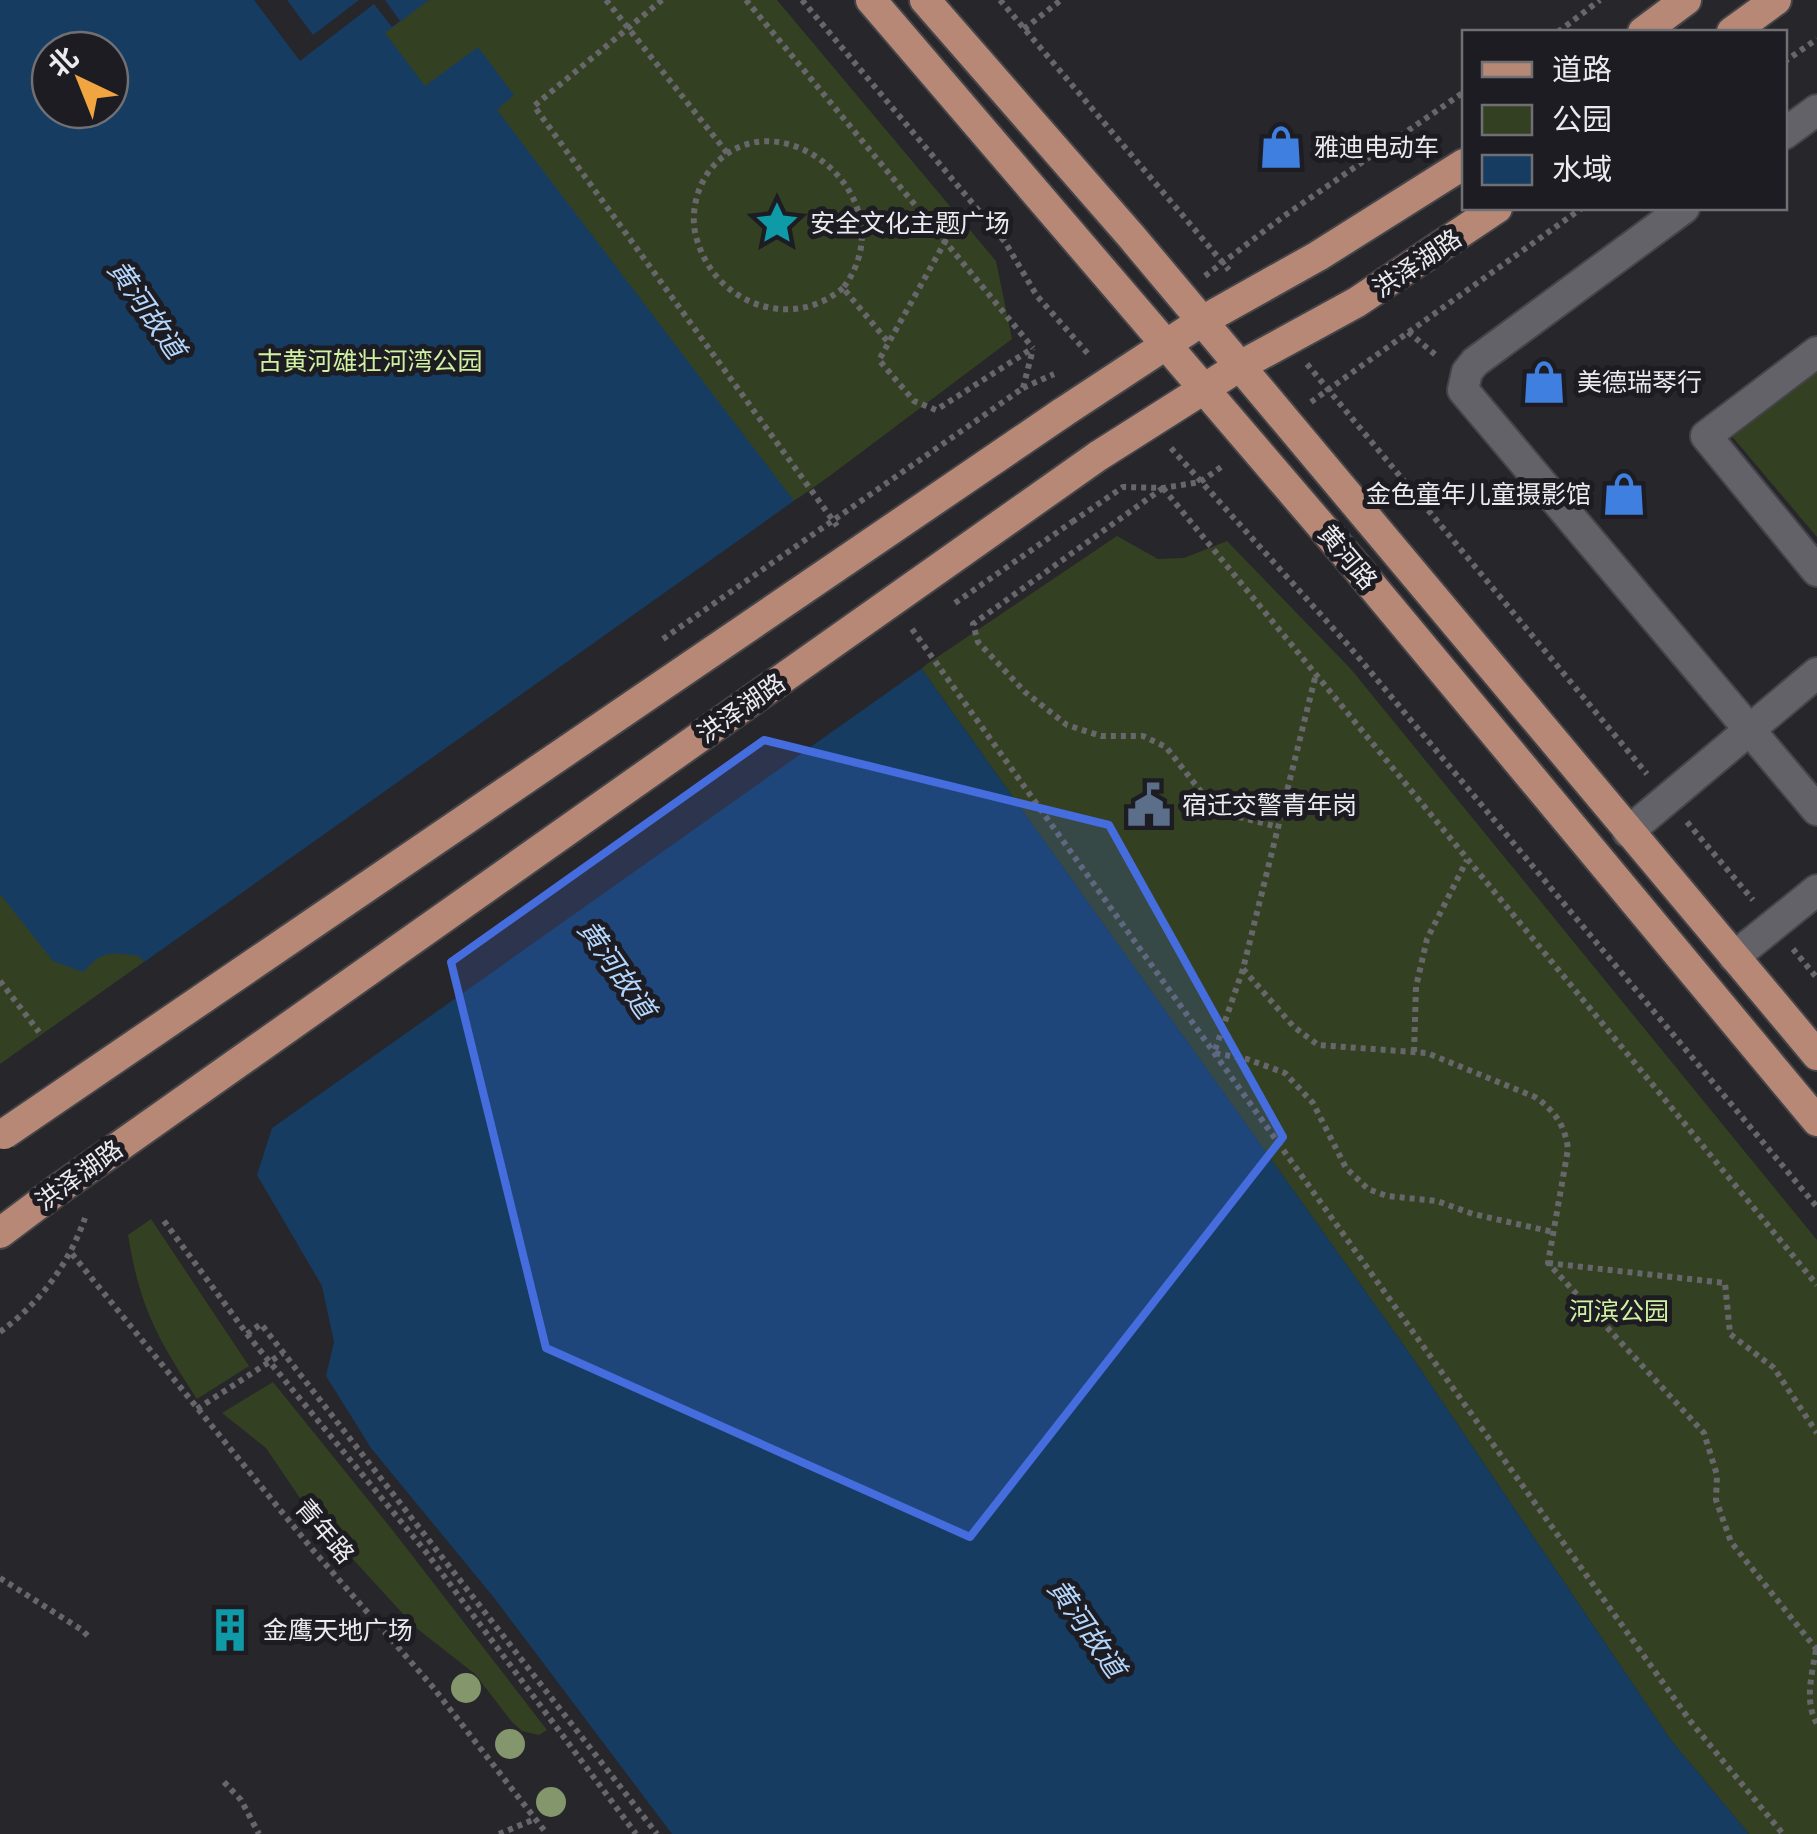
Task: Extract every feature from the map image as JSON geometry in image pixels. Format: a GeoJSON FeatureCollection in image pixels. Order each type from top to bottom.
{"type":"FeatureCollection","features":[{"type":"Feature","properties":{"kind":"main road","name":"黄河路"},"geometry":{"type":"LineString","coordinates":[[871,0],[1252,444],[1817,1121]]}},
{"type":"Feature","properties":{"kind":"main road","name":"黄河路"},"geometry":{"type":"LineString","coordinates":[[926,0],[1240,366],[1817,1055]]}},
{"type":"Feature","properties":{"kind":"main road"},"geometry":{"type":"LineString","coordinates":[[1646,30],[1686,0]]}},
{"type":"Feature","properties":{"kind":"main road"},"geometry":{"type":"LineString","coordinates":[[1735,30],[1776,0]]}},
{"type":"Feature","properties":{"kind":"main road"},"geometry":{"type":"LineString","coordinates":[[2,1135],[1062,413],[1099,364],[1165,344],[1462,165]]}},
{"type":"Feature","properties":{"kind":"main road","name":"洪泽湖路"},"geometry":{"type":"LineString","coordinates":[[0,1233],[1098,456],[1240,366],[1357,302],[1495,210]]}},
{"type":"Feature","properties":{"kind":"lane"},"geometry":{"type":"LineString","coordinates":[[1787,132],[1817,110]]}},
{"type":"Feature","properties":{"kind":"lane"},"geometry":{"type":"LineString","coordinates":[[1681,210],[1475,362],[1467,372],[1464,390],[1817,810]]}},
{"type":"Feature","properties":{"kind":"lane"},"geometry":{"type":"LineString","coordinates":[[1817,352],[1706,436],[1817,570]]}},
{"type":"Feature","properties":{"kind":"lane"},"geometry":{"type":"LineString","coordinates":[[1628,832],[1817,673]]}},
{"type":"Feature","properties":{"kind":"lane"},"geometry":{"type":"LineString","coordinates":[[1734,957],[1815,896]]}},
{"type":"Feature","properties":{"kind":"path"},"geometry":{"type":"LineString","coordinates":[[606,0],[728,154]]}},
{"type":"Feature","properties":{"kind":"path"},"geometry":{"type":"LineString","coordinates":[[662,0],[534,106],[848,540]]}},
{"type":"Feature","properties":{"kind":"path"},"geometry":{"type":"LineString","coordinates":[[746,0],[1033,348]]}},
{"type":"Feature","properties":{"kind":"path"},"geometry":{"type":"LineString","coordinates":[[802,0],[1005,242],[1037,296],[1099,364]]}},
{"type":"Feature","properties":{"kind":"path"},"geometry":{"type":"LineString","coordinates":[[1000,0],[1250,295]]}},
{"type":"Feature","properties":{"kind":"path"},"geometry":{"type":"LineString","coordinates":[[1024,28],[1061,0]]}},
{"type":"Feature","properties":{"kind":"path"},"geometry":{"type":"LineString","coordinates":[[1561,30],[1600,0]]}},
{"type":"Feature","properties":{"kind":"path"},"geometry":{"type":"LineString","coordinates":[[1787,60],[1817,39]]}},
{"type":"Feature","properties":{"kind":"path"},"geometry":{"type":"LineString","coordinates":[[1179,294],[1462,93]]}},
{"type":"Feature","properties":{"kind":"path"},"geometry":{"type":"LineString","coordinates":[[750,144],[792,144],[840,175],[864,228],[859,260],[842,288],[814,307],[794,310],[754,303],[720,282],[699,246],[694,208],[700,186],[712,168],[728,154],[750,144]]}},
{"type":"Feature","properties":{"kind":"path"},"geometry":{"type":"LineString","coordinates":[[1285,420],[1579,210]]}},
{"type":"Feature","properties":{"kind":"path"},"geometry":{"type":"LineString","coordinates":[[946,240],[879,360],[914,401],[936,410],[1033,348]]}},
{"type":"Feature","properties":{"kind":"path"},"geometry":{"type":"LineString","coordinates":[[842,288],[889,343]]}},
{"type":"Feature","properties":{"kind":"path"},"geometry":{"type":"LineString","coordinates":[[1287,341],[1817,978]]}},
{"type":"Feature","properties":{"kind":"path"},"geometry":{"type":"LineString","coordinates":[[1023,388],[1033,348]]}},
{"type":"Feature","properties":{"kind":"path"},"geometry":{"type":"LineString","coordinates":[[1149,423],[1349,646],[1817,1208]]}},
{"type":"Feature","properties":{"kind":"path"},"geometry":{"type":"LineString","coordinates":[[1072,522],[1123,487],[1162,488],[1200,482],[1252,444]]}},
{"type":"Feature","properties":{"kind":"path"},"geometry":{"type":"LineString","coordinates":[[1162,488],[1817,1285]]}},
{"type":"Feature","properties":{"kind":"path"},"geometry":{"type":"LineString","coordinates":[[1162,488],[973,624],[978,642],[1025,692],[1067,726],[1102,736],[1142,736],[1166,747],[1202,792],[1218,804],[1235,816],[1278,827]]}},
{"type":"Feature","properties":{"kind":"path"},"geometry":{"type":"LineString","coordinates":[[906,620],[1691,1722],[1783,1834]]}},
{"type":"Feature","properties":{"kind":"path"},"geometry":{"type":"LineString","coordinates":[[1214,1053],[1243,969],[1316,676]]}},
{"type":"Feature","properties":{"kind":"path"},"geometry":{"type":"LineString","coordinates":[[1414,1052],[1416,987],[1426,939],[1468,860]]}},
{"type":"Feature","properties":{"kind":"path"},"geometry":{"type":"LineString","coordinates":[[1243,969],[1293,1026],[1318,1045],[1414,1052],[1457,1062],[1550,1107],[1566,1132],[1568,1149],[1548,1263]]}},
{"type":"Feature","properties":{"kind":"path"},"geometry":{"type":"LineString","coordinates":[[0,981],[39,1032]]}},
{"type":"Feature","properties":{"kind":"path"},"geometry":{"type":"LineString","coordinates":[[1214,1053],[1247,1059],[1285,1073],[1313,1103],[1346,1168],[1368,1189],[1387,1196],[1437,1200],[1473,1214],[1553,1232]]}},
{"type":"Feature","properties":{"kind":"path"},"geometry":{"type":"LineString","coordinates":[[0,1332],[38,1300],[72,1254],[85,1218]]}},
{"type":"Feature","properties":{"kind":"path"},"geometry":{"type":"LineString","coordinates":[[164,1221],[247,1334],[426,1552],[636,1834]]}},
{"type":"Feature","properties":{"kind":"path","name":"青年路"},"geometry":{"type":"LineString","coordinates":[[72,1254],[197,1410],[432,1686],[547,1834]]}},
{"type":"Feature","properties":{"kind":"path"},"geometry":{"type":"LineString","coordinates":[[1548,1263],[1725,1283],[1730,1334],[1762,1354],[1817,1433]]}},
{"type":"Feature","properties":{"kind":"path"},"geometry":{"type":"LineString","coordinates":[[1548,1263],[1704,1433],[1716,1474],[1716,1500],[1731,1542],[1816,1650],[1810,1712],[1817,1724]]}},
{"type":"Feature","properties":{"kind":"path"},"geometry":{"type":"LineString","coordinates":[[247,1334],[261,1324],[658,1834]]}},
{"type":"Feature","properties":{"kind":"path"},"geometry":{"type":"LineString","coordinates":[[197,1410],[283,1353]]}},
{"type":"Feature","properties":{"kind":"path"},"geometry":{"type":"LineString","coordinates":[[0,1578],[91,1639]]}},
{"type":"Feature","properties":{"kind":"path"},"geometry":{"type":"LineString","coordinates":[[224,1782],[241,1800],[259,1834]]}},
{"type":"Feature","properties":{"kind":"path"},"geometry":{"type":"LineString","coordinates":[[499,1834],[535,1819]]}},
{"type":"Feature","properties":{"kind":"highlighted area"},"geometry":{"type":"Polygon","coordinates":[[[764,740],[1109,825],[1283,1137],[970,1537],[546,1348],[451,962],[764,740]]]}},
{"type":"Feature","properties":{"kind":"green space","name":"古黄河雄壮河湾公园"},"geometry":{"type":"Polygon","coordinates":[[[0,0],[777,0],[996,261],[1012,339],[831,475],[0,1064],[0,0]]]}},
{"type":"Feature","properties":{"kind":"green space"},"geometry":{"type":"Polygon","coordinates":[[[1817,366],[1817,537],[1730,434],[1817,366]]]}},
{"type":"Feature","properties":{"kind":"green space","name":"河滨公园"},"geometry":{"type":"Polygon","coordinates":[[[1117,536],[1158,559],[1184,558],[1227,541],[1350,668],[1817,1240],[1817,1834],[1749,1834],[1670,1739],[1410,1354],[921,668],[1117,536]]]}},
{"type":"Feature","properties":{"kind":"green space"},"geometry":{"type":"Polygon","coordinates":[[[151,1219],[249,1366],[197,1399],[161,1340],[138,1283],[128,1235],[151,1219]]]}},
{"type":"Feature","properties":{"kind":"green space"},"geometry":{"type":"Polygon","coordinates":[[[273,1382],[547,1730],[539,1735],[522,1731],[512,1722],[475,1674],[415,1627],[308,1510],[266,1448],[222,1413],[273,1382]]]}},
{"type":"Feature","properties":{"kind":"water","name":"黄河故道"},"geometry":{"type":"Polygon","coordinates":[[[0,0],[429,0],[385,33],[425,86],[478,47],[514,95],[497,110],[921,668],[1410,1354],[1670,1739],[1749,1834],[672,1834],[495,1599],[371,1448],[326,1376],[334,1342],[322,1286],[257,1175],[272,1128],[139,956],[108,954],[83,972],[53,961],[0,894],[0,0]]]}},
{"type":"Feature","properties":{"kind":"pier"},"geometry":{"type":"Polygon","coordinates":[[[254,0],[287,0],[313,35],[359,0],[385,0],[400,21],[392,27],[374,4],[300,61],[254,0]]]}},
{"type":"Feature","properties":{"kind":"pier"},"geometry":{"type":"Polygon","coordinates":[[[798,498],[925,666],[265,1133],[267,1129],[140,965],[798,498]]]}},
{"type":"Feature","properties":{"kind":"place","name":"雅迪电动车"},"geometry":{"type":"Point","coordinates":[1281,147]}},
{"type":"Feature","properties":{"kind":"place","name":"安全文化主题广场"},"geometry":{"type":"Point","coordinates":[777,223]}},
{"type":"Feature","properties":{"kind":"place","name":"美德瑞琴行"},"geometry":{"type":"Point","coordinates":[1544,382]}},
{"type":"Feature","properties":{"kind":"place","name":"金色童年儿童摄影馆"},"geometry":{"type":"Point","coordinates":[1624,494]}},
{"type":"Feature","properties":{"kind":"place","name":"宿迁交警青年岗"},"geometry":{"type":"Point","coordinates":[1149,805]}},
{"type":"Feature","properties":{"kind":"place","name":"金鹰天地广场"},"geometry":{"type":"Point","coordinates":[230,1630]}}]}
